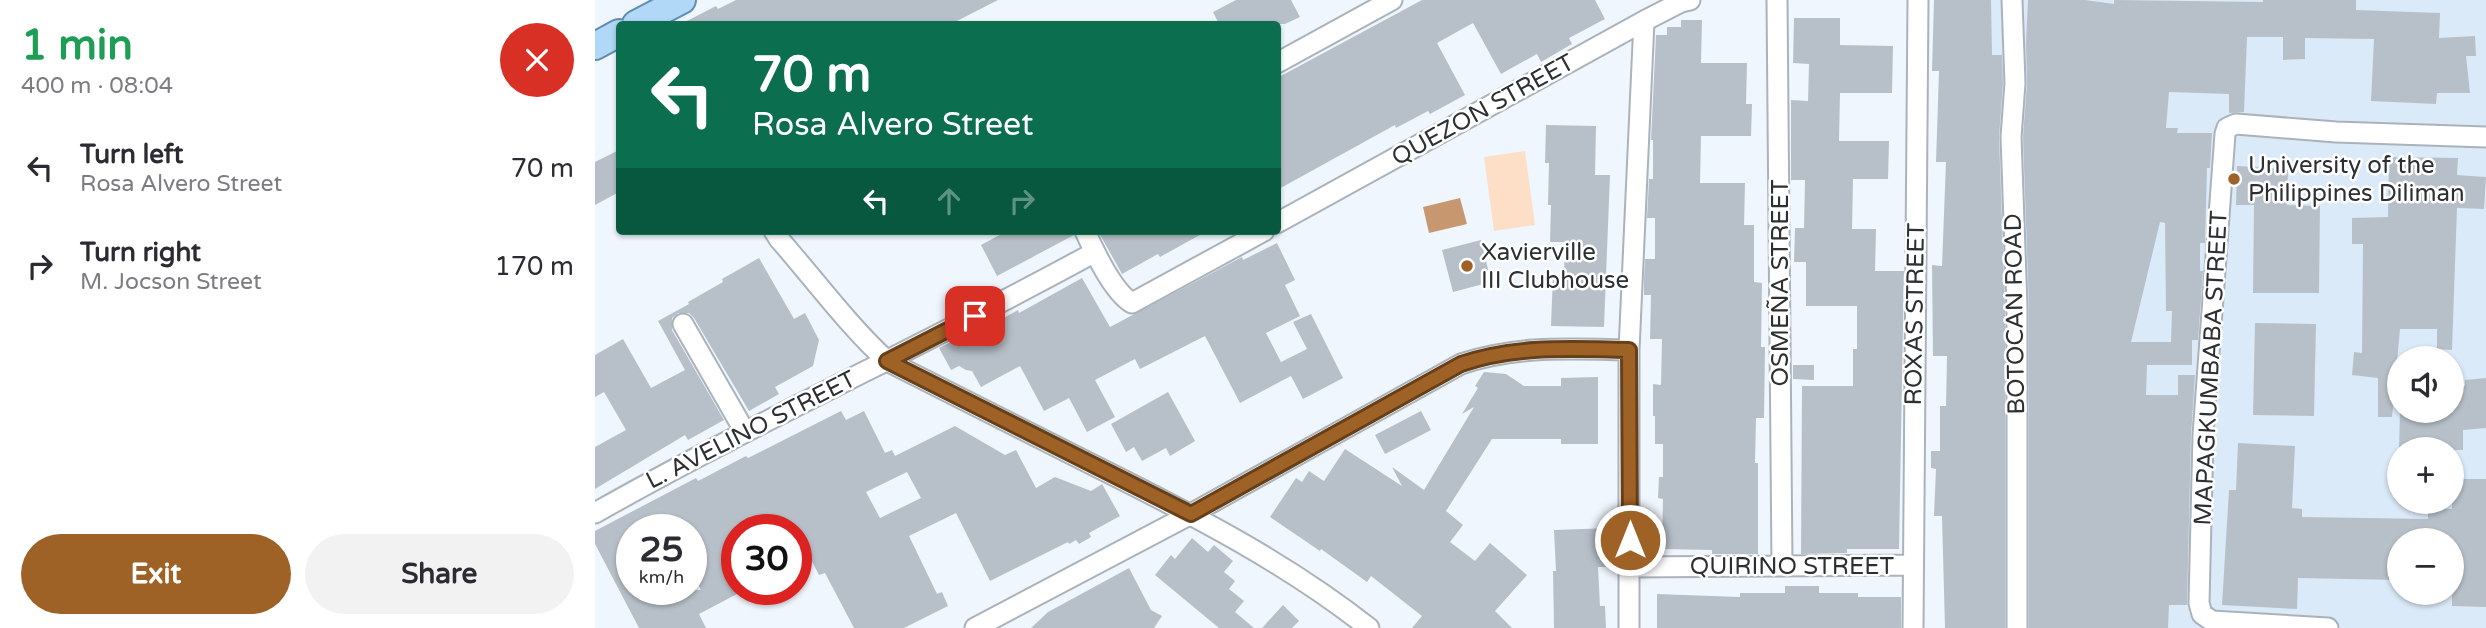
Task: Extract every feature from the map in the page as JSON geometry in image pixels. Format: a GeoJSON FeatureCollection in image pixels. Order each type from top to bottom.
{"type":"FeatureCollection","features":[{"type":"Feature","properties":{"kind":"main road"},"geometry":{"type":"LineString","coordinates":[[642,21],[668,9]]}},
{"type":"Feature","properties":{"kind":"main road"},"geometry":{"type":"LineString","coordinates":[[595,46],[616,35]]}},
{"type":"Feature","properties":{"kind":"street"},"geometry":{"type":"LineString","coordinates":[[1281,61],[1392,0]]}},
{"type":"Feature","properties":{"kind":"street","name":"QUEZON STREET"},"geometry":{"type":"LineString","coordinates":[[1281,221],[1644,21],[1690,0]]}},
{"type":"Feature","properties":{"kind":"street","name":"OSMEÑA STREET"},"geometry":{"type":"LineString","coordinates":[[1777,0],[1782,565]]}},
{"type":"Feature","properties":{"kind":"street","name":"ROXAS STREET"},"geometry":{"type":"LineString","coordinates":[[1913,628],[1918,0]]}},
{"type":"Feature","properties":{"kind":"street","name":"BOTOCAN ROAD"},"geometry":{"type":"LineString","coordinates":[[2012,0],[2015,83],[2011,136],[2017,307],[2017,628]]}},
{"type":"Feature","properties":{"kind":"street"},"geometry":{"type":"LineString","coordinates":[[1629,628],[1629,350],[1636,250],[1644,21]]}},
{"type":"Feature","properties":{"kind":"street","name":"MAPAGKUMBABA STREET"},"geometry":{"type":"LineString","coordinates":[[2328,628],[2212,621],[2202,614],[2199,603],[2203,435],[2225,134],[2227,128],[2235,124],[2336,132],[2486,137]]}},
{"type":"Feature","properties":{"kind":"street"},"geometry":{"type":"LineString","coordinates":[[777,235],[858,335],[887,361],[1191,514],[1264,556],[1340,605],[1369,628]]}},
{"type":"Feature","properties":{"kind":"street"},"geometry":{"type":"LineString","coordinates":[[1087,235],[1123,297],[1132,303],[1257,235]]}},
{"type":"Feature","properties":{"kind":"street","name":"L. AVELINO STREET"},"geometry":{"type":"LineString","coordinates":[[595,513],[744,432],[1095,252]]}},
{"type":"Feature","properties":{"kind":"street"},"geometry":{"type":"LineString","coordinates":[[683,324],[744,432]]}},
{"type":"Feature","properties":{"kind":"street"},"geometry":{"type":"LineString","coordinates":[[975,628],[1191,514],[1461,364],[1490,354],[1523,350],[1629,350]]}},
{"type":"Feature","properties":{"kind":"street","name":"QUIRINO STREET"},"geometry":{"type":"LineString","coordinates":[[1630,567],[1912,565]]}},
{"type":"Feature","properties":{"kind":"shaded area","name":"University of the Philippines Diliman"},"geometry":{"type":"Polygon","coordinates":[[[1982,0],[2486,0],[2486,628],[1985,628],[1982,0]]]}},
{"type":"Feature","properties":{"kind":"shaded area"},"geometry":{"type":"Polygon","coordinates":[[[1525,151],[1535,225],[1494,231],[1484,157],[1525,151]]]}},
{"type":"Feature","properties":{"kind":"shaded area"},"geometry":{"type":"Polygon","coordinates":[[[1460,198],[1467,224],[1429,233],[1423,207],[1460,198]]]}},
{"type":"Feature","properties":{"kind":"building"},"geometry":{"type":"Polygon","coordinates":[[[736,0],[998,0],[957,21],[687,21],[716,6],[718,9],[736,0]]]}},
{"type":"Feature","properties":{"kind":"building"},"geometry":{"type":"Polygon","coordinates":[[[1236,0],[1291,0],[1300,17],[1285,24],[1281,24],[1281,21],[1218,21],[1213,12],[1236,0]]]}},
{"type":"Feature","properties":{"kind":"building"},"geometry":{"type":"Polygon","coordinates":[[[1422,0],[1595,0],[1605,19],[1569,38],[1572,44],[1541,62],[1537,54],[1501,74],[1473,23],[1437,43],[1465,95],[1430,114],[1428,111],[1396,128],[1395,125],[1281,188],[1281,76],[1422,0]]]}},
{"type":"Feature","properties":{"kind":"building"},"geometry":{"type":"Polygon","coordinates":[[[1934,0],[1991,0],[1992,55],[2002,55],[1999,137],[2005,307],[2005,628],[1945,628],[1942,516],[1934,516],[1936,469],[1931,468],[1931,451],[1940,451],[1940,406],[1946,406],[1947,356],[1933,356],[1932,265],[1942,266],[1946,162],[1936,162],[1939,71],[1932,71],[1934,0]]]}},
{"type":"Feature","properties":{"kind":"building"},"geometry":{"type":"Polygon","coordinates":[[[2028,0],[2085,0],[2114,4],[2114,0],[2356,0],[2356,10],[2440,13],[2439,38],[2475,36],[2476,56],[2466,56],[2470,93],[2437,93],[2436,104],[2371,101],[2374,39],[2305,38],[2305,59],[2283,60],[2283,37],[2247,37],[2244,112],[2229,113],[2229,94],[2169,92],[2166,128],[2178,128],[2177,133],[2212,133],[2210,168],[2207,168],[2205,243],[2200,243],[2200,271],[2203,271],[2198,340],[2192,340],[2192,365],[2147,365],[2146,395],[2178,395],[2178,375],[2195,375],[2187,605],[2169,605],[2168,628],[2029,628],[2029,307],[2023,137],[2027,84],[2028,0]],[[2160,222],[2131,342],[2171,342],[2172,311],[2166,311],[2165,223],[2160,222]]]}},
{"type":"Feature","properties":{"kind":"building"},"geometry":{"type":"Polygon","coordinates":[[[1794,18],[1840,18],[1840,45],[1893,46],[1892,93],[1840,93],[1839,141],[1889,141],[1888,179],[1853,179],[1852,229],[1876,229],[1875,271],[1904,271],[1899,549],[1847,549],[1847,553],[1801,554],[1802,386],[1853,386],[1853,349],[1857,349],[1857,306],[1806,306],[1806,262],[1794,262],[1795,228],[1804,228],[1805,180],[1791,180],[1791,100],[1808,101],[1809,64],[1793,63],[1794,18]]]}},
{"type":"Feature","properties":{"kind":"building"},"geometry":{"type":"Polygon","coordinates":[[[1681,20],[1702,20],[1701,63],[1747,63],[1746,104],[1752,104],[1751,136],[1701,136],[1700,183],[1745,183],[1744,225],[1754,225],[1754,282],[1762,283],[1761,347],[1765,347],[1764,418],[1756,418],[1758,554],[1712,554],[1712,550],[1662,549],[1663,499],[1658,498],[1659,477],[1663,477],[1663,444],[1655,444],[1653,384],[1661,385],[1662,339],[1650,339],[1651,295],[1644,295],[1644,280],[1645,259],[1655,259],[1655,218],[1647,218],[1649,179],[1653,179],[1651,140],[1656,35],[1667,35],[1667,27],[1681,27],[1681,20]]]}},
{"type":"Feature","properties":{"kind":"building"},"geometry":{"type":"Polygon","coordinates":[[[1546,125],[1596,126],[1595,175],[1610,175],[1604,327],[1551,326],[1553,275],[1564,275],[1565,242],[1550,242],[1549,163],[1545,163],[1546,125]]]}},
{"type":"Feature","properties":{"kind":"building"},"geometry":{"type":"Polygon","coordinates":[[[616,152],[616,194],[595,205],[595,162],[616,152]]]}},
{"type":"Feature","properties":{"kind":"building"},"geometry":{"type":"Polygon","coordinates":[[[2389,157],[2458,158],[2457,175],[2486,177],[2484,209],[2457,208],[2452,346],[2437,346],[2437,329],[2400,329],[2398,346],[2387,346],[2387,417],[2378,417],[2378,378],[2352,375],[2354,352],[2362,353],[2363,244],[2352,244],[2352,218],[2388,217],[2389,157]]]}},
{"type":"Feature","properties":{"kind":"building"},"geometry":{"type":"Polygon","coordinates":[[[2237,166],[2288,169],[2287,205],[2320,206],[2319,293],[2253,293],[2254,205],[2236,205],[2237,166]]]}},
{"type":"Feature","properties":{"kind":"building"},"geometry":{"type":"Polygon","coordinates":[[[1000,235],[1074,235],[997,276],[981,245],[1000,235]]]}},
{"type":"Feature","properties":{"kind":"building"},"geometry":{"type":"Polygon","coordinates":[[[1100,235],[1200,235],[1160,257],[1158,254],[1122,274],[1100,235]]]}},
{"type":"Feature","properties":{"kind":"building","name":"Xavierville III Clubhouse"},"geometry":{"type":"Polygon","coordinates":[[[1481,240],[1491,282],[1453,292],[1442,250],[1481,240]]]}},
{"type":"Feature","properties":{"kind":"building"},"geometry":{"type":"Polygon","coordinates":[[[1277,243],[1295,280],[1285,285],[1300,316],[1266,333],[1281,362],[1307,349],[1293,322],[1311,314],[1343,378],[1303,399],[1291,376],[1240,403],[1205,336],[1140,369],[1135,359],[1095,380],[1115,417],[1087,432],[1069,398],[1044,411],[1020,366],[981,387],[972,371],[959,366],[951,370],[939,348],[992,321],[993,324],[1018,310],[1019,313],[1082,278],[1110,327],[1242,257],[1243,260],[1277,243]]]}},
{"type":"Feature","properties":{"kind":"building"},"geometry":{"type":"Polygon","coordinates":[[[759,258],[794,319],[805,313],[819,340],[813,366],[775,387],[779,394],[749,411],[694,318],[689,313],[678,313],[672,318],[672,330],[724,420],[688,440],[685,435],[595,489],[595,447],[626,430],[604,392],[595,397],[595,355],[623,339],[651,388],[685,370],[658,321],[759,258]]]}},
{"type":"Feature","properties":{"kind":"building"},"geometry":{"type":"Polygon","coordinates":[[[2255,323],[2316,324],[2314,416],[2253,415],[2255,323]]]}},
{"type":"Feature","properties":{"kind":"building"},"geometry":{"type":"Polygon","coordinates":[[[1793,365],[1814,365],[1814,380],[1793,379],[1793,365]]]}},
{"type":"Feature","properties":{"kind":"building"},"geometry":{"type":"Polygon","coordinates":[[[1484,372],[1506,374],[1524,386],[1561,386],[1561,378],[1598,377],[1598,444],[1561,444],[1561,439],[1492,439],[1446,511],[1463,525],[1450,542],[1475,561],[1490,543],[1527,575],[1495,611],[1512,628],[1412,628],[1422,616],[1371,576],[1367,582],[1270,517],[1296,478],[1302,482],[1309,471],[1324,481],[1345,449],[1402,486],[1392,467],[1424,490],[1474,407],[1462,414],[1478,388],[1475,386],[1484,372]]]}},
{"type":"Feature","properties":{"kind":"building"},"geometry":{"type":"Polygon","coordinates":[[[2486,378],[2486,428],[2463,430],[2463,437],[2399,437],[2400,423],[2464,423],[2465,380],[2486,378]]]}},
{"type":"Feature","properties":{"kind":"building"},"geometry":{"type":"Polygon","coordinates":[[[1168,392],[1195,441],[1170,456],[1166,448],[1142,461],[1134,447],[1126,452],[1111,424],[1168,392]]]}},
{"type":"Feature","properties":{"kind":"building"},"geometry":{"type":"Polygon","coordinates":[[[841,411],[846,420],[864,411],[885,453],[892,450],[895,456],[955,426],[1005,455],[1016,450],[1036,488],[1055,477],[1091,491],[1102,484],[1120,516],[1089,533],[1091,537],[1079,544],[1076,540],[1069,544],[1068,542],[990,581],[956,513],[909,536],[937,594],[942,592],[948,606],[904,628],[854,628],[825,573],[819,575],[812,561],[812,514],[721,514],[721,602],[699,614],[706,628],[639,628],[627,605],[707,605],[707,514],[627,514],[696,478],[698,481],[746,456],[748,458],[841,411]],[[907,472],[866,492],[880,518],[921,498],[907,472]]]}},
{"type":"Feature","properties":{"kind":"building"},"geometry":{"type":"Polygon","coordinates":[[[1421,411],[1431,430],[1385,454],[1375,435],[1421,411]]]}},
{"type":"Feature","properties":{"kind":"building"},"geometry":{"type":"Polygon","coordinates":[[[2238,443],[2295,446],[2292,508],[2302,509],[2302,517],[2428,519],[2428,514],[2464,514],[2464,479],[2486,479],[2486,607],[2452,606],[2464,605],[2464,528],[2387,528],[2387,580],[2298,578],[2297,609],[2222,605],[2229,490],[2236,490],[2238,443]]]}},
{"type":"Feature","properties":{"kind":"building"},"geometry":{"type":"Polygon","coordinates":[[[616,520],[616,584],[595,544],[595,531],[616,520]]]}},
{"type":"Feature","properties":{"kind":"building"},"geometry":{"type":"Polygon","coordinates":[[[1611,528],[1612,567],[1598,567],[1600,606],[1605,606],[1606,628],[1554,628],[1554,530],[1611,528]]]}},
{"type":"Feature","properties":{"kind":"building"},"geometry":{"type":"Polygon","coordinates":[[[1192,538],[1208,552],[1214,545],[1233,561],[1224,572],[1235,581],[1229,589],[1244,601],[1235,612],[1254,628],[1219,628],[1155,575],[1171,555],[1175,559],[1192,538]]]}},
{"type":"Feature","properties":{"kind":"building"},"geometry":{"type":"Polygon","coordinates":[[[1129,568],[1151,610],[1162,616],[1154,628],[1031,628],[1048,612],[1129,568]]]}},
{"type":"Feature","properties":{"kind":"building"},"geometry":{"type":"Polygon","coordinates":[[[1785,586],[1819,586],[1819,593],[1858,593],[1858,597],[1901,597],[1901,628],[1657,628],[1657,594],[1740,597],[1740,593],[1785,593],[1785,586]]]}},
{"type":"Feature","properties":{"kind":"building"},"geometry":{"type":"Polygon","coordinates":[[[1283,605],[1299,621],[1292,628],[1262,628],[1283,605]]]}},
{"type":"Feature","properties":{"kind":"place","name":"University of the Philippines Diliman"},"geometry":{"type":"Point","coordinates":[2234,179]}},
{"type":"Feature","properties":{"kind":"place","name":"Xavierville III Clubhouse"},"geometry":{"type":"Point","coordinates":[1467,266]}},
{"type":"Feature","properties":{"kind":"route"},"geometry":{"type":"LineString","coordinates":[[975,316],[887,361],[1191,514],[1461,364],[1490,354],[1523,350],[1629,350],[1630,540]]}}]}
